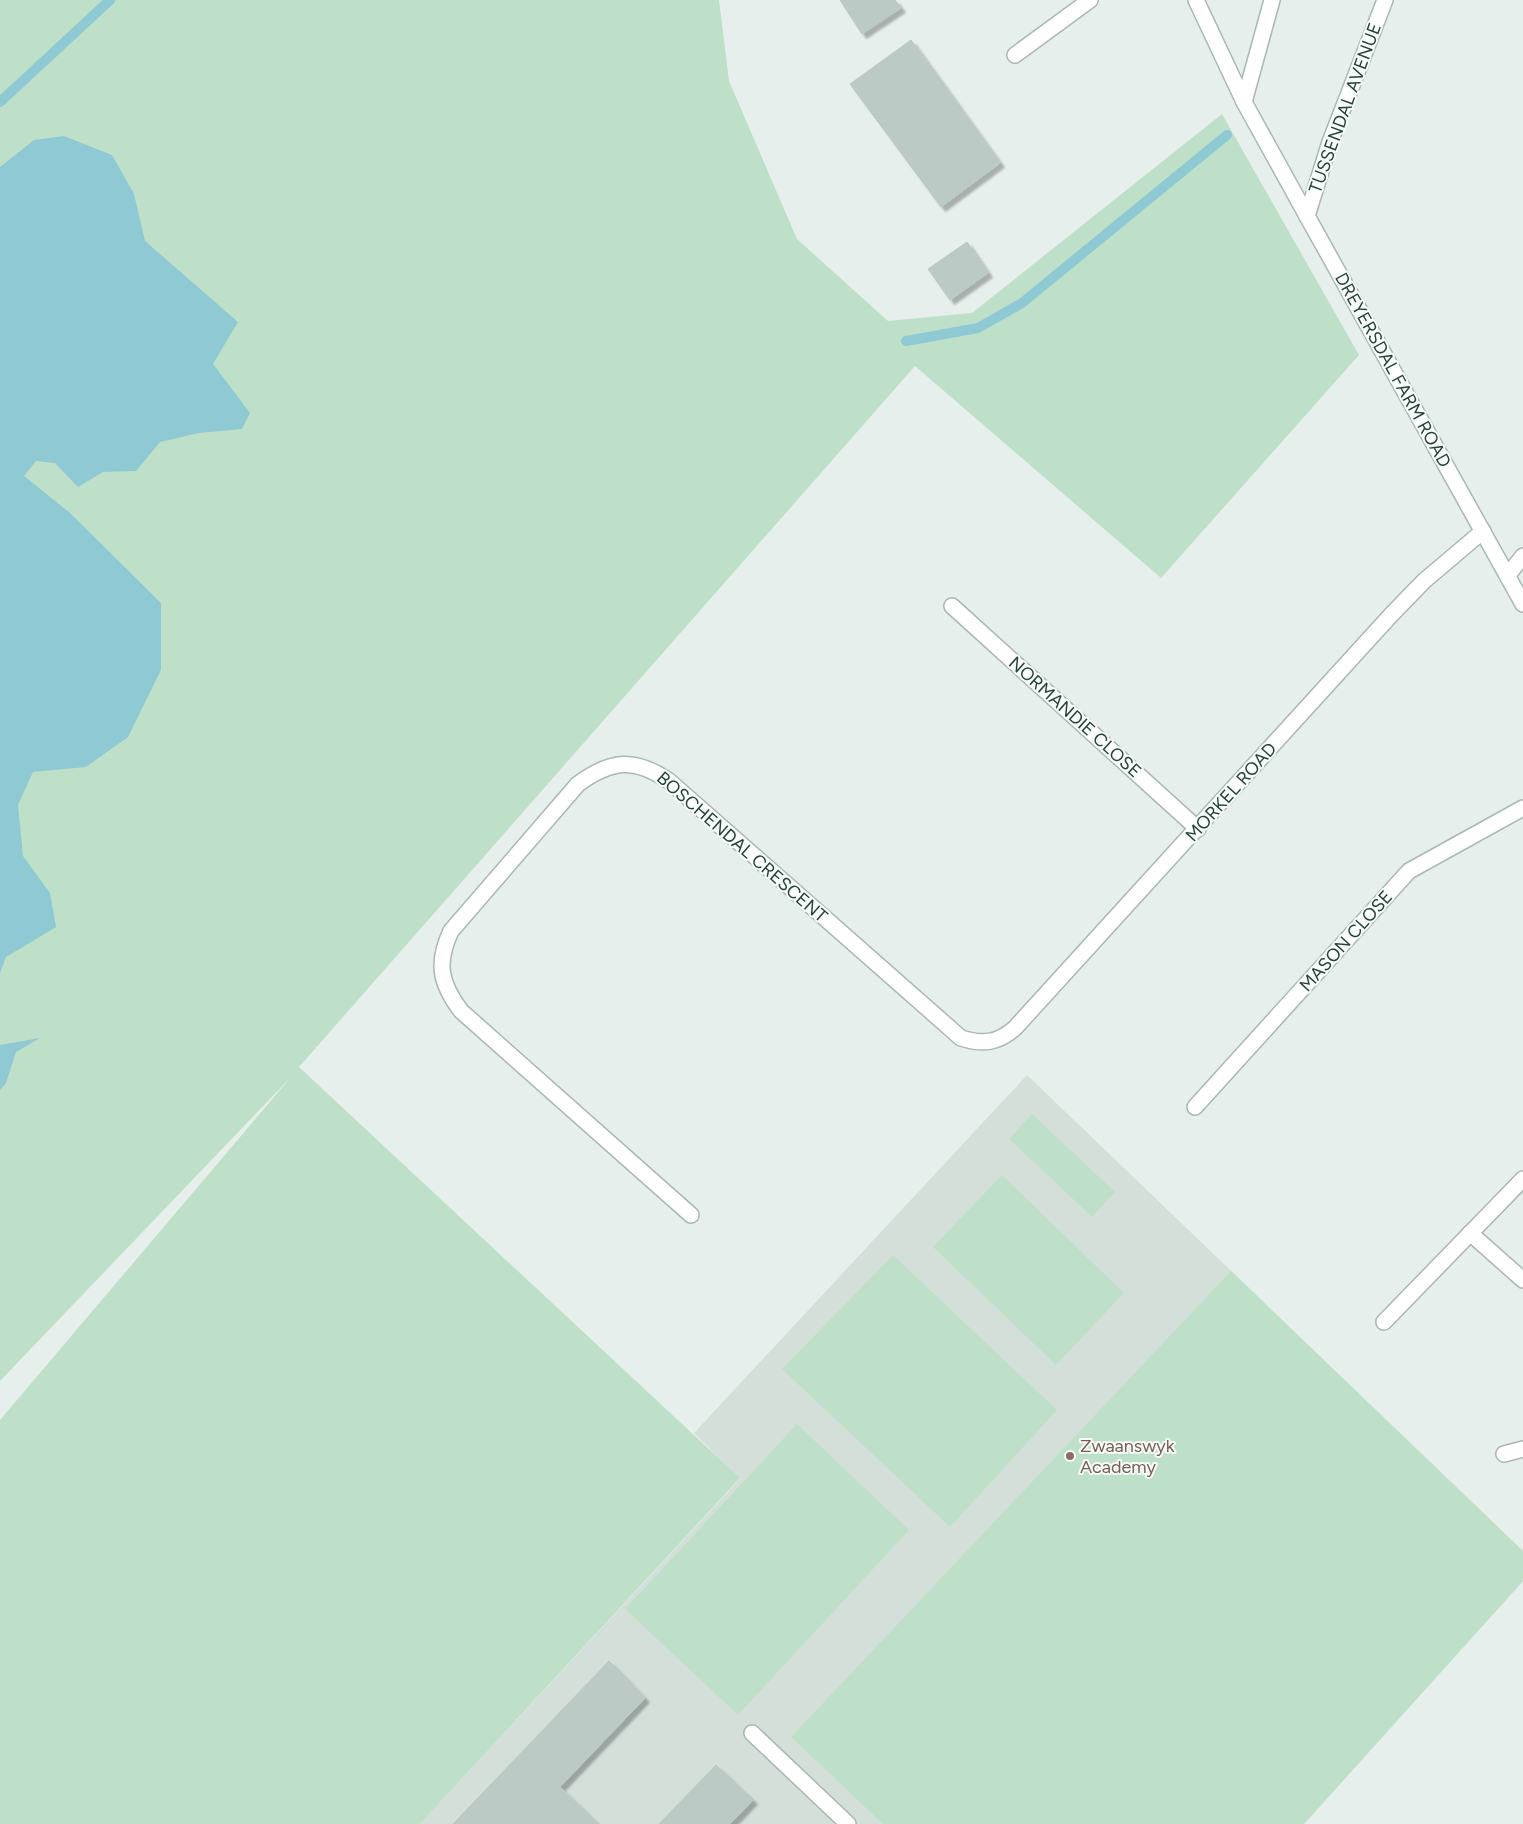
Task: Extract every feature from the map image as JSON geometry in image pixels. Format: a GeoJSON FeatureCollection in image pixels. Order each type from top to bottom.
{"type":"FeatureCollection","features":[{"type":"Feature","properties":{"kind":"street"},"geometry":{"type":"LineString","coordinates":[[1015,55],[1090,0]]}},
{"type":"Feature","properties":{"kind":"street","name":"DREYERSDAL FARM ROAD"},"geometry":{"type":"LineString","coordinates":[[1196,0],[1263,138],[1523,604]]}},
{"type":"Feature","properties":{"kind":"street"},"geometry":{"type":"LineString","coordinates":[[1244,102],[1272,0]]}},
{"type":"Feature","properties":{"kind":"street","name":"TUSSENDAL AVENUE"},"geometry":{"type":"LineString","coordinates":[[1307,216],[1330,142],[1385,0]]}},
{"type":"Feature","properties":{"kind":"street","name":"MORKEL ROAD"},"geometry":{"type":"LineString","coordinates":[[976,1043],[992,1042],[1005,1037],[1015,1028],[1398,608],[1424,581],[1483,531]]}},
{"type":"Feature","properties":{"kind":"street"},"geometry":{"type":"LineString","coordinates":[[1508,575],[1523,556]]}},
{"type":"Feature","properties":{"kind":"street","name":"NORMANDIE CLOSE"},"geometry":{"type":"LineString","coordinates":[[952,606],[1198,829]]}},
{"type":"Feature","properties":{"kind":"street","name":"BOSCHENDAL CRESCENT"},"geometry":{"type":"LineString","coordinates":[[691,1216],[461,1011],[449,994],[442,978],[441,960],[444,946],[451,931],[578,784],[597,770],[614,765],[634,764],[654,771],[669,782],[961,1038],[976,1043]]}},
{"type":"Feature","properties":{"kind":"street","name":"MASON CLOSE"},"geometry":{"type":"LineString","coordinates":[[1195,1107],[1409,870],[1523,808]]}},
{"type":"Feature","properties":{"kind":"street"},"geometry":{"type":"LineString","coordinates":[[1384,1322],[1523,1179]]}},
{"type":"Feature","properties":{"kind":"street"},"geometry":{"type":"LineString","coordinates":[[1470,1233],[1523,1280]]}},
{"type":"Feature","properties":{"kind":"street"},"geometry":{"type":"LineString","coordinates":[[1504,1454],[1523,1449]]}},
{"type":"Feature","properties":{"kind":"street"},"geometry":{"type":"LineString","coordinates":[[752,1734],[848,1824]]}},
{"type":"Feature","properties":{"kind":"shaded area","name":"Zwaanswyk Academy"},"geometry":{"type":"Polygon","coordinates":[[[1027,1075],[1523,1551],[1523,1581],[1304,1824],[420,1824],[740,1479],[694,1433],[1027,1075]]]}},
{"type":"Feature","properties":{"kind":"green space"},"geometry":{"type":"Polygon","coordinates":[[[0,0],[719,0],[729,81],[797,239],[888,321],[972,313],[1222,114],[1359,355],[1161,578],[915,366],[299,1067],[740,1478],[420,1824],[0,1824],[0,1420],[291,1077],[0,1381],[0,0]]]}},
{"type":"Feature","properties":{"kind":"green space"},"geometry":{"type":"Polygon","coordinates":[[[1032,1114],[1115,1192],[1092,1217],[1009,1139],[1032,1114]]]}},
{"type":"Feature","properties":{"kind":"green space"},"geometry":{"type":"Polygon","coordinates":[[[1002,1175],[1124,1293],[1056,1365],[933,1247],[1002,1175]]]}},
{"type":"Feature","properties":{"kind":"green space"},"geometry":{"type":"Polygon","coordinates":[[[893,1255],[1057,1410],[950,1527],[782,1369],[893,1255]]]}},
{"type":"Feature","properties":{"kind":"green space"},"geometry":{"type":"Polygon","coordinates":[[[1231,1271],[1523,1551],[1523,1581],[1304,1824],[883,1824],[791,1737],[1231,1271]]]}},
{"type":"Feature","properties":{"kind":"green space"},"geometry":{"type":"Polygon","coordinates":[[[797,1424],[909,1530],[738,1715],[625,1609],[797,1424]]]}},
{"type":"Feature","properties":{"kind":"water"},"geometry":{"type":"Polygon","coordinates":[[[64,136],[112,155],[134,194],[145,241],[238,322],[213,364],[250,413],[242,429],[199,433],[160,442],[136,471],[103,472],[78,487],[55,463],[36,461],[24,476],[70,513],[161,603],[161,670],[128,737],[86,767],[33,772],[18,805],[23,856],[50,893],[56,927],[6,957],[0,973],[0,167],[34,140],[64,136]]]}},
{"type":"Feature","properties":{"kind":"water"},"geometry":{"type":"Polygon","coordinates":[[[40,1038],[16,1052],[6,1083],[0,1090],[0,1045],[40,1038]]]}},
{"type":"Feature","properties":{"kind":"building"},"geometry":{"type":"Polygon","coordinates":[[[840,0],[895,0],[901,8],[862,34],[840,0]]]}},
{"type":"Feature","properties":{"kind":"building"},"geometry":{"type":"Polygon","coordinates":[[[911,40],[1000,163],[941,207],[850,84],[911,40]]]}},
{"type":"Feature","properties":{"kind":"building"},"geometry":{"type":"Polygon","coordinates":[[[967,242],[988,273],[950,300],[928,269],[967,242]]]}},
{"type":"Feature","properties":{"kind":"building"},"geometry":{"type":"Polygon","coordinates":[[[609,1661],[645,1698],[560,1787],[598,1824],[453,1824],[609,1661]]]}},
{"type":"Feature","properties":{"kind":"building"},"geometry":{"type":"Polygon","coordinates":[[[716,1765],[753,1800],[730,1824],[659,1824],[716,1765]]]}},
{"type":"Feature","properties":{"kind":"waterway"},"geometry":{"type":"LineString","coordinates":[[0,102],[110,0]]}},
{"type":"Feature","properties":{"kind":"waterway"},"geometry":{"type":"LineString","coordinates":[[906,341],[978,328],[1022,303],[1227,135]]}},
{"type":"Feature","properties":{"kind":"place","name":"Zwaanswyk Academy"},"geometry":{"type":"Point","coordinates":[1070,1456]}}]}
